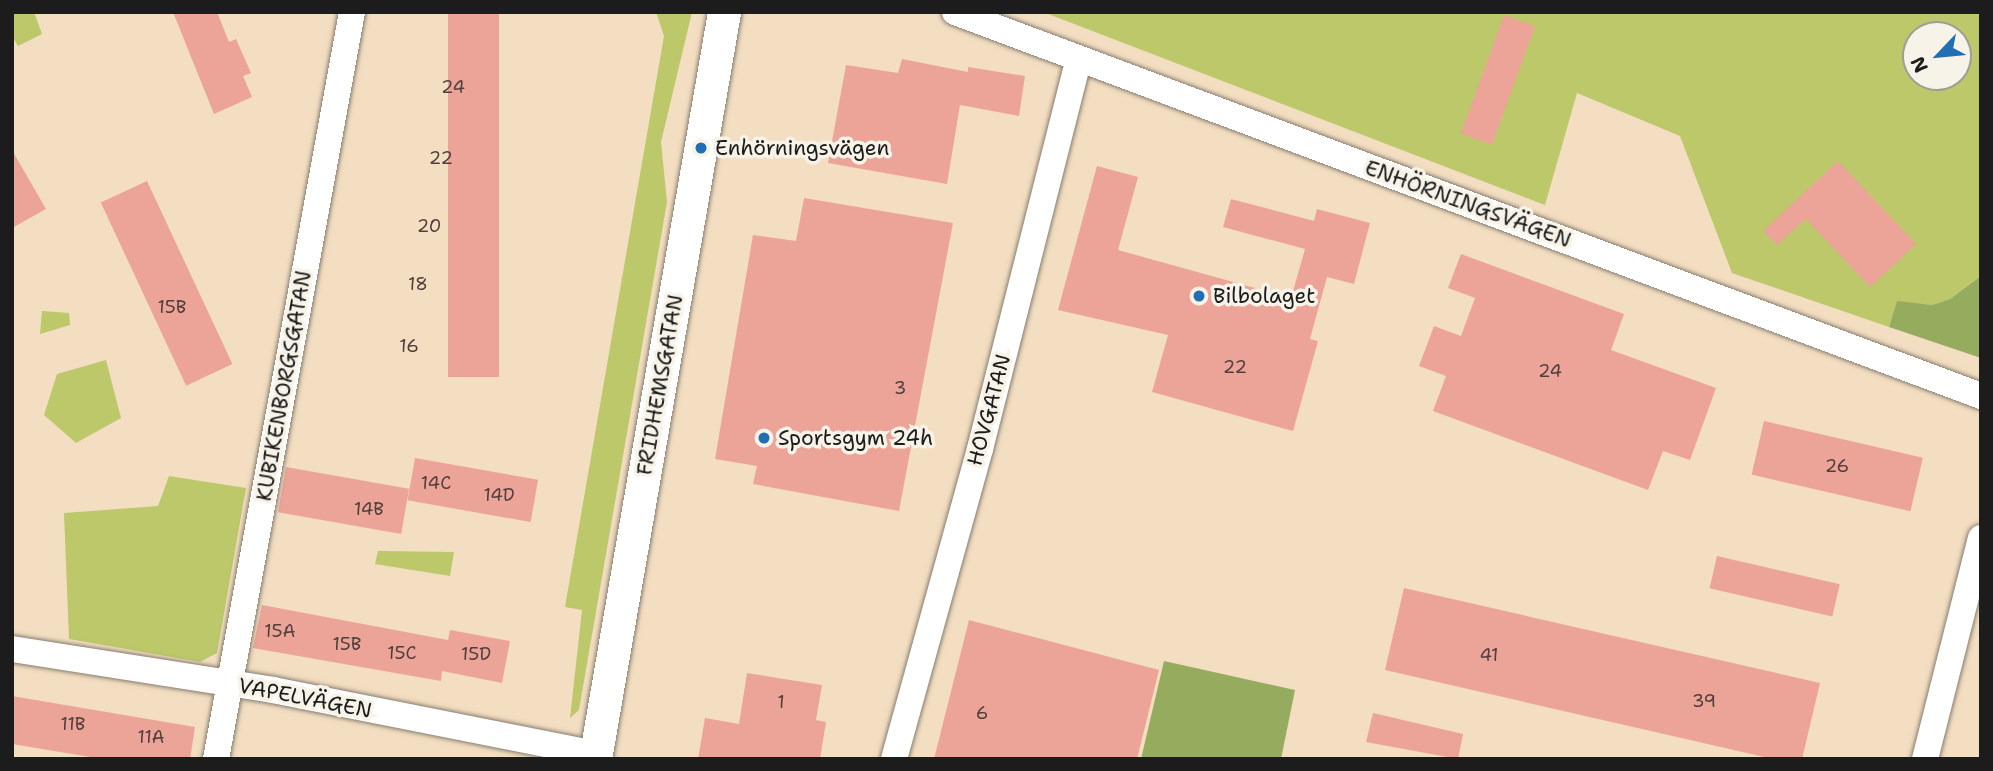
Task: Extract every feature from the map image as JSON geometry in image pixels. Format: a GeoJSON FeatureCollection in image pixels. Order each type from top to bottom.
{"type":"FeatureCollection","features":[{"type":"Feature","properties":{"kind":"street","name":"KUBIKENBORGSGATAN"},"geometry":{"type":"LineString","coordinates":[[216,759],[352,12]]}},
{"type":"Feature","properties":{"kind":"street","name":"FRIDHEMSGATAN"},"geometry":{"type":"LineString","coordinates":[[595,756],[724,12]]}},
{"type":"Feature","properties":{"kind":"street","name":"ENHÖRNINGSVÄGEN"},"geometry":{"type":"LineString","coordinates":[[955,12],[1981,396]]}},
{"type":"Feature","properties":{"kind":"street","name":"HOVGATAN"},"geometry":{"type":"LineString","coordinates":[[894,759],[980,449],[1079,59]]}},
{"type":"Feature","properties":{"kind":"street"},"geometry":{"type":"LineString","coordinates":[[1924,759],[1981,538]]}},
{"type":"Feature","properties":{"kind":"street","name":"VAPELVÄGEN"},"geometry":{"type":"LineString","coordinates":[[12,649],[228,684],[595,756]]}},
{"type":"Feature","properties":{"kind":"green space"},"geometry":{"type":"Polygon","coordinates":[[[12,12],[34,12],[42,34],[18,46],[12,36],[12,12]]]}},
{"type":"Feature","properties":{"kind":"green space"},"geometry":{"type":"Polygon","coordinates":[[[656,12],[692,12],[661,142],[667,202],[579,710],[570,718],[582,610],[565,607],[664,36],[656,12]]]}},
{"type":"Feature","properties":{"kind":"green space"},"geometry":{"type":"Polygon","coordinates":[[[1043,12],[1981,12],[1981,276],[1950,299],[1932,305],[1897,302],[1889,327],[1732,273],[1680,136],[1577,93],[1545,205],[1043,12]]]}},
{"type":"Feature","properties":{"kind":"green space"},"geometry":{"type":"Polygon","coordinates":[[[1981,276],[1981,358],[1889,327],[1897,301],[1932,305],[1950,299],[1981,276]]]}},
{"type":"Feature","properties":{"kind":"green space"},"geometry":{"type":"Polygon","coordinates":[[[42,311],[69,313],[70,325],[40,334],[42,311]]]}},
{"type":"Feature","properties":{"kind":"green space"},"geometry":{"type":"Polygon","coordinates":[[[106,360],[121,418],[76,443],[44,415],[57,374],[106,360]]]}},
{"type":"Feature","properties":{"kind":"green space"},"geometry":{"type":"Polygon","coordinates":[[[169,476],[246,488],[217,653],[200,662],[69,639],[64,513],[158,506],[169,476]]]}},
{"type":"Feature","properties":{"kind":"green space"},"geometry":{"type":"Polygon","coordinates":[[[378,551],[454,552],[450,576],[375,564],[378,551]]]}},
{"type":"Feature","properties":{"kind":"green space"},"geometry":{"type":"Polygon","coordinates":[[[1164,661],[1295,690],[1281,759],[1141,759],[1164,661]]]}},
{"type":"Feature","properties":{"kind":"building"},"geometry":{"type":"Polygon","coordinates":[[[173,12],[217,12],[229,42],[236,39],[251,73],[243,76],[252,97],[214,114],[173,12]]]}},
{"type":"Feature","properties":{"kind":"building"},"geometry":{"type":"Polygon","coordinates":[[[448,12],[499,12],[499,377],[448,377],[448,12]]]}},
{"type":"Feature","properties":{"kind":"building"},"geometry":{"type":"Polygon","coordinates":[[[1504,15],[1535,26],[1492,145],[1461,133],[1504,15]]]}},
{"type":"Feature","properties":{"kind":"building"},"geometry":{"type":"Polygon","coordinates":[[[902,59],[968,72],[968,67],[1025,76],[1019,116],[960,105],[947,184],[828,163],[846,65],[898,73],[902,59]]]}},
{"type":"Feature","properties":{"kind":"building"},"geometry":{"type":"Polygon","coordinates":[[[12,150],[46,209],[12,228],[12,150]]]}},
{"type":"Feature","properties":{"kind":"building"},"geometry":{"type":"Polygon","coordinates":[[[1838,161],[1916,244],[1870,287],[1806,219],[1777,245],[1763,231],[1838,161]]]}},
{"type":"Feature","properties":{"kind":"building"},"geometry":{"type":"Polygon","coordinates":[[[1097,166],[1138,177],[1118,250],[1291,298],[1305,249],[1223,227],[1231,199],[1314,221],[1317,209],[1370,223],[1354,284],[1327,277],[1310,339],[1318,341],[1293,431],[1152,392],[1168,335],[1058,310],[1097,166]]]}},
{"type":"Feature","properties":{"kind":"building"},"geometry":{"type":"Polygon","coordinates":[[[147,181],[232,364],[186,386],[101,203],[147,181]]]}},
{"type":"Feature","properties":{"kind":"building"},"geometry":{"type":"Polygon","coordinates":[[[804,198],[953,223],[899,511],[753,484],[757,466],[715,459],[753,235],[796,241],[804,198]]]}},
{"type":"Feature","properties":{"kind":"building"},"geometry":{"type":"Polygon","coordinates":[[[1461,254],[1624,314],[1611,350],[1716,388],[1690,460],[1663,451],[1648,490],[1433,411],[1446,376],[1419,366],[1434,326],[1461,336],[1475,298],[1448,288],[1461,254]]]}},
{"type":"Feature","properties":{"kind":"building"},"geometry":{"type":"Polygon","coordinates":[[[1764,421],[1923,458],[1910,511],[1752,475],[1764,421]]]}},
{"type":"Feature","properties":{"kind":"building"},"geometry":{"type":"Polygon","coordinates":[[[415,458],[538,480],[531,522],[408,500],[415,458]]]}},
{"type":"Feature","properties":{"kind":"building"},"geometry":{"type":"Polygon","coordinates":[[[286,467],[409,489],[401,534],[278,512],[286,467]]]}},
{"type":"Feature","properties":{"kind":"building"},"geometry":{"type":"Polygon","coordinates":[[[1717,556],[1840,584],[1832,616],[1710,588],[1717,556]]]}},
{"type":"Feature","properties":{"kind":"building"},"geometry":{"type":"Polygon","coordinates":[[[1404,588],[1820,683],[1802,759],[1773,759],[1385,670],[1404,588]]]}},
{"type":"Feature","properties":{"kind":"building"},"geometry":{"type":"Polygon","coordinates":[[[262,605],[448,640],[450,630],[510,641],[502,683],[442,671],[441,681],[253,648],[262,605]]]}},
{"type":"Feature","properties":{"kind":"building"},"geometry":{"type":"Polygon","coordinates":[[[969,620],[1159,670],[1137,759],[934,759],[969,620]]]}},
{"type":"Feature","properties":{"kind":"building"},"geometry":{"type":"Polygon","coordinates":[[[747,673],[822,685],[816,720],[826,722],[820,759],[698,759],[705,718],[739,724],[747,673]]]}},
{"type":"Feature","properties":{"kind":"building"},"geometry":{"type":"Polygon","coordinates":[[[12,696],[195,727],[190,759],[102,759],[12,744],[12,696]]]}},
{"type":"Feature","properties":{"kind":"building"},"geometry":{"type":"Polygon","coordinates":[[[1373,713],[1463,734],[1458,759],[1366,742],[1373,713]]]}},
{"type":"Feature","properties":{"kind":"place","name":"Enhörningsvägen"},"geometry":{"type":"Point","coordinates":[701,148]}},
{"type":"Feature","properties":{"kind":"place","name":"Bilbolaget"},"geometry":{"type":"Point","coordinates":[1199,296]}},
{"type":"Feature","properties":{"kind":"place","name":"Sportsgym 24h"},"geometry":{"type":"Point","coordinates":[764,438]}}]}
